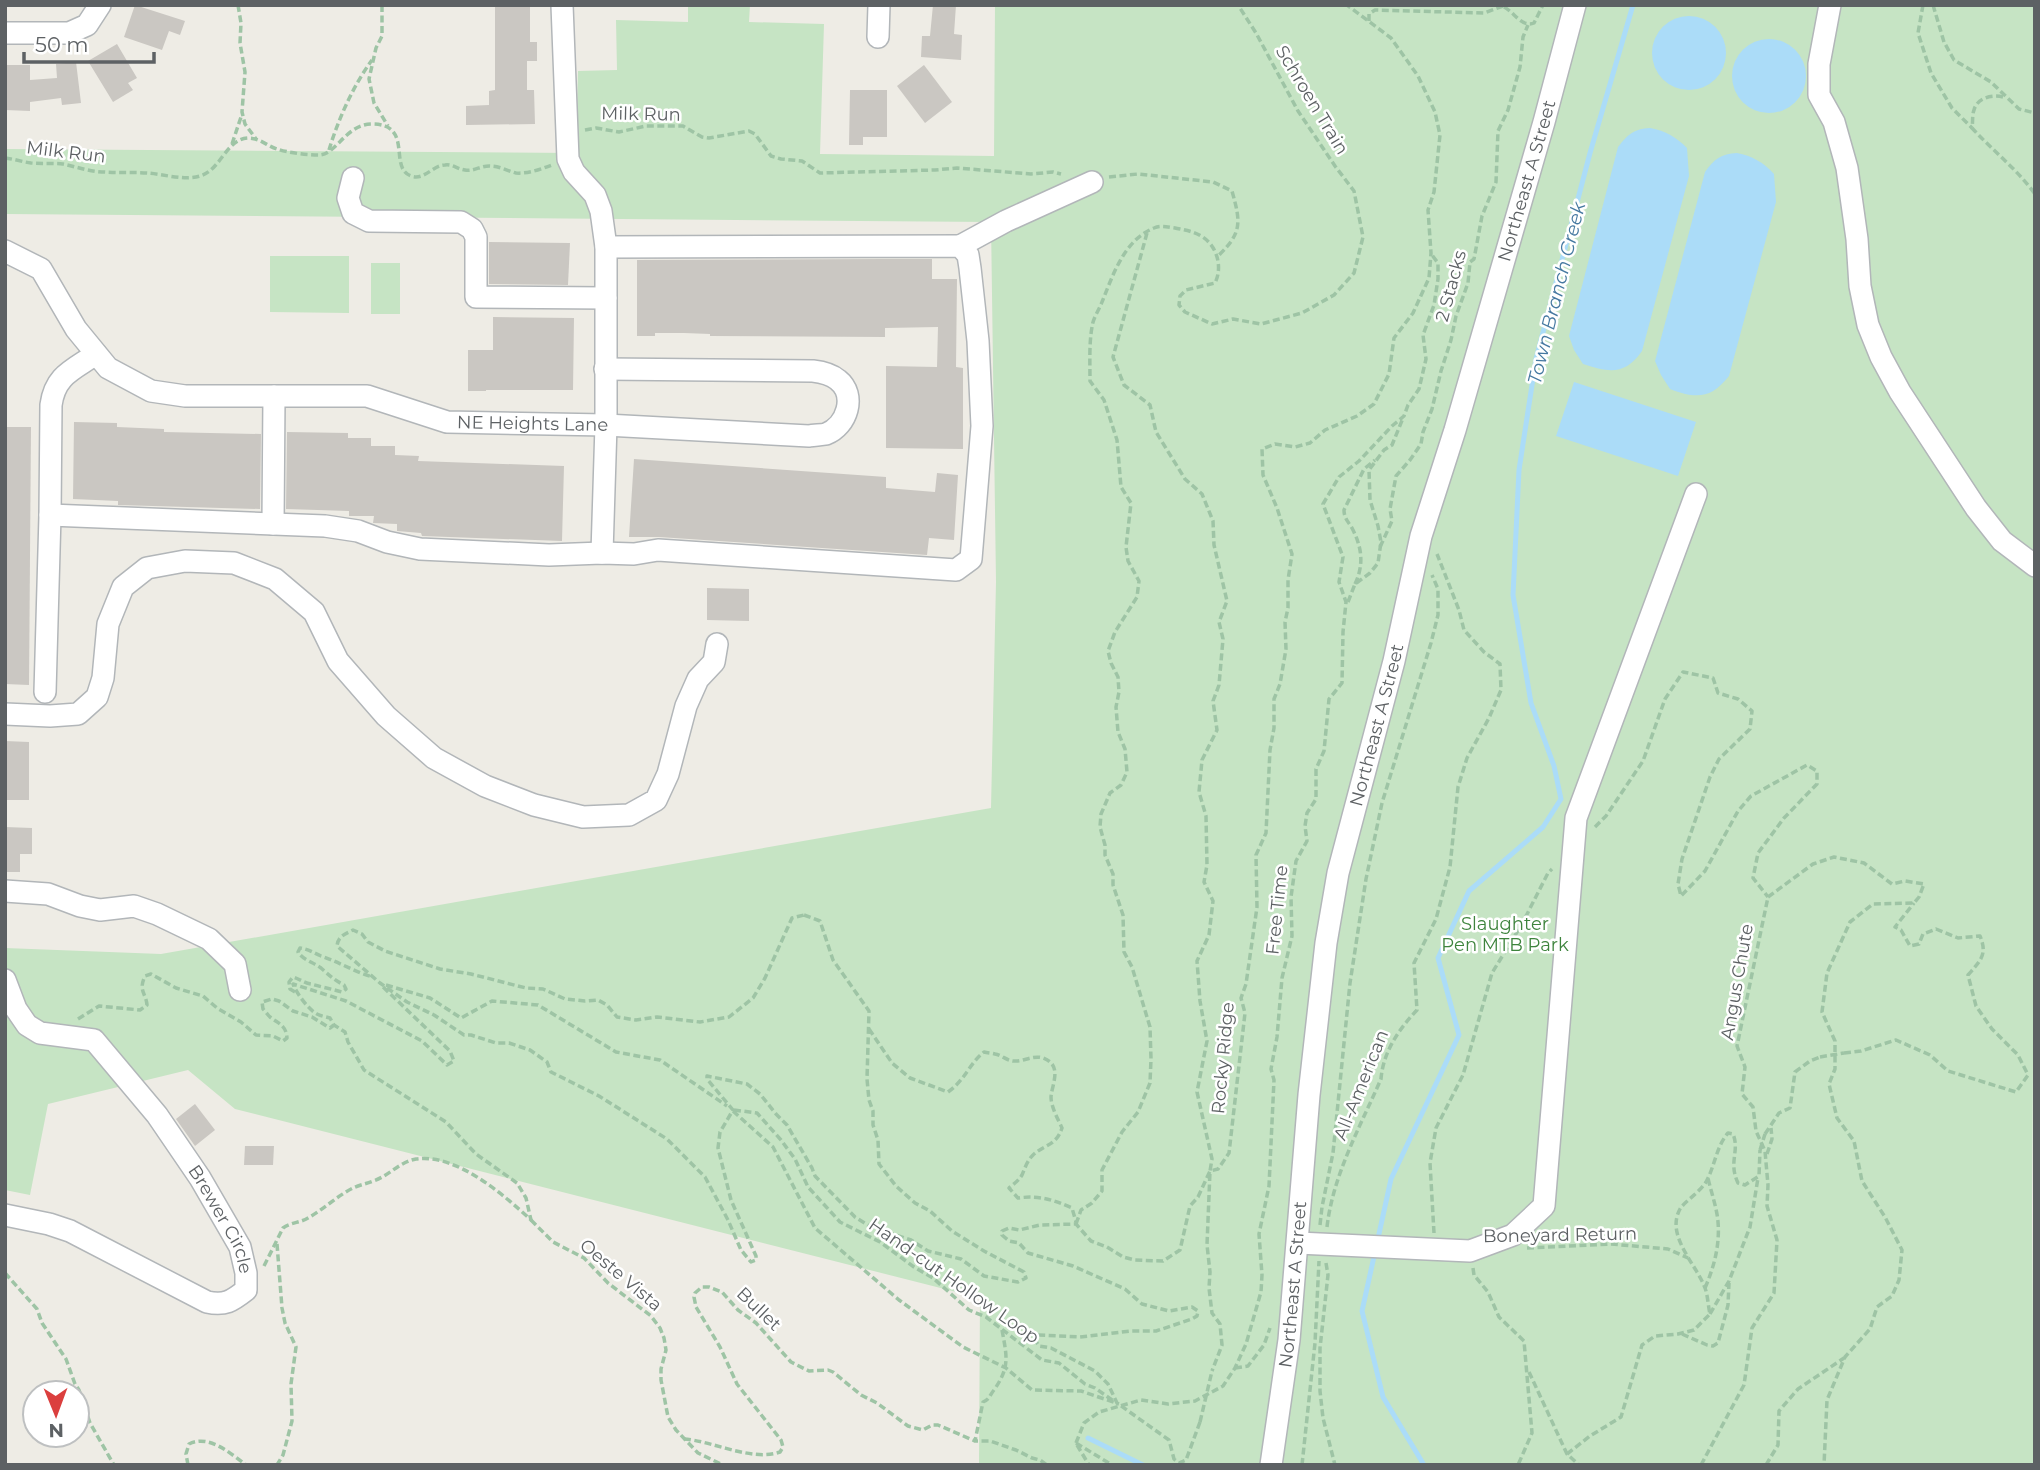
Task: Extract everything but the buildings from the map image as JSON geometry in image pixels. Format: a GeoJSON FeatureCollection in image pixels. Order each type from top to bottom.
{"type":"FeatureCollection","features":[{"type":"Feature","properties":{"kind":"street"},"geometry":{"type":"LineString","coordinates":[[5,33],[69,33],[87,25],[100,5]]}},
{"type":"Feature","properties":{"kind":"street"},"geometry":{"type":"LineString","coordinates":[[562,5],[568,159],[574,172],[595,195],[601,211],[606,247],[606,425],[602,553]]}},
{"type":"Feature","properties":{"kind":"street"},"geometry":{"type":"LineString","coordinates":[[878,37],[879,5]]}},
{"type":"Feature","properties":{"kind":"street","name":"Northeast A Street"},"geometry":{"type":"LineString","coordinates":[[1271,1465],[1289,1340],[1309,1095],[1326,943],[1338,873],[1394,661],[1421,536],[1455,430],[1576,5]]}},
{"type":"Feature","properties":{"kind":"street"},"geometry":{"type":"LineString","coordinates":[[1830,5],[1819,64],[1819,94],[1834,122],[1847,168],[1857,239],[1860,286],[1868,325],[1900,392],[1976,509],[2002,541],[2035,566]]}},
{"type":"Feature","properties":{"kind":"street"},"geometry":{"type":"LineString","coordinates":[[353,178],[348,198],[353,213],[369,221],[461,222],[472,229],[476,237],[476,297],[606,298]]}},
{"type":"Feature","properties":{"kind":"street"},"geometry":{"type":"LineString","coordinates":[[606,247],[960,246],[1006,221],[1092,182]]}},
{"type":"Feature","properties":{"kind":"street"},"geometry":{"type":"LineString","coordinates":[[50,515],[325,526],[358,531],[387,542],[420,549],[549,555],[634,554],[657,550],[956,570],[971,559],[982,426],[979,353],[970,268],[968,255],[960,246]]}},
{"type":"Feature","properties":{"kind":"street","name":"NE Heights Lane"},"geometry":{"type":"LineString","coordinates":[[5,251],[41,269],[76,329],[108,368],[151,391],[185,396],[367,396],[447,422],[606,425],[809,436],[826,434],[841,424],[848,403],[847,392],[840,381],[827,373],[813,371],[605,369]]}},
{"type":"Feature","properties":{"kind":"street"},"geometry":{"type":"LineString","coordinates":[[45,692],[53,390],[60,379],[96,354]]}},
{"type":"Feature","properties":{"kind":"street"},"geometry":{"type":"LineString","coordinates":[[273,524],[274,396]]}},
{"type":"Feature","properties":{"kind":"street"},"geometry":{"type":"LineString","coordinates":[[1298,1243],[1470,1251],[1513,1236],[1544,1206],[1576,818],[1696,494]]}},
{"type":"Feature","properties":{"kind":"street"},"geometry":{"type":"LineString","coordinates":[[5,714],[78,714],[97,697],[103,678],[108,624],[123,587],[147,568],[185,561],[234,563],[275,579],[314,612],[338,661],[386,716],[434,758],[485,786],[534,805],[583,817],[628,815],[656,800],[668,774],[686,706],[698,679],[714,662],[717,644]]}},
{"type":"Feature","properties":{"kind":"street"},"geometry":{"type":"LineString","coordinates":[[5,891],[48,894],[100,910],[134,906],[157,914],[209,939],[235,964],[240,990]]}},
{"type":"Feature","properties":{"kind":"street","name":"Brewer Circle"},"geometry":{"type":"LineString","coordinates":[[5,980],[16,1009],[27,1025],[40,1033],[94,1040],[157,1115],[200,1178],[240,1247],[246,1273],[246,1290],[233,1300],[218,1305],[207,1303],[70,1231],[5,1215]]}},
{"type":"Feature","properties":{"kind":"path"},"geometry":{"type":"LineString","coordinates":[[232,146],[242,112],[244,72],[238,5]]}},
{"type":"Feature","properties":{"kind":"path"},"geometry":{"type":"LineString","coordinates":[[329,151],[335,129],[353,89],[373,58],[382,36],[382,5]]}},
{"type":"Feature","properties":{"kind":"path","name":"Schroen Train"},"geometry":{"type":"LineString","coordinates":[[1218,257],[1219,276],[1215,283],[1186,290],[1180,296],[1180,304],[1185,312],[1212,324],[1233,319],[1261,324],[1303,313],[1334,295],[1354,273],[1363,237],[1354,191],[1298,111],[1238,5]]}},
{"type":"Feature","properties":{"kind":"path"},"geometry":{"type":"LineString","coordinates":[[1347,5],[1391,38],[1418,76],[1435,112],[1440,135],[1434,192],[1428,210],[1431,253]]}},
{"type":"Feature","properties":{"kind":"path","name":"2 Stacks"},"geometry":{"type":"LineString","coordinates":[[1354,584],[1370,573],[1378,563],[1380,547],[1392,521],[1390,509],[1396,476],[1421,444],[1456,316],[1468,284],[1470,262],[1474,259],[1482,216],[1496,181],[1498,131],[1508,110],[1520,67],[1523,37],[1528,25],[1534,23],[1543,5]]}},
{"type":"Feature","properties":{"kind":"path"},"geometry":{"type":"LineString","coordinates":[[1923,5],[1918,33],[1931,73],[1952,108],[2023,177],[2035,194]]}},
{"type":"Feature","properties":{"kind":"path"},"geometry":{"type":"LineString","coordinates":[[1933,5],[1944,42],[1954,60],[1991,82],[2019,109],[2035,113]]}},
{"type":"Feature","properties":{"kind":"path"},"geometry":{"type":"LineString","coordinates":[[1369,21],[1368,14],[1375,10],[1484,12],[1502,6],[1513,11],[1528,25]]}},
{"type":"Feature","properties":{"kind":"path"},"geometry":{"type":"LineString","coordinates":[[373,58],[369,79],[374,103],[394,132],[399,144],[402,166],[406,173],[413,177],[421,177],[443,164],[466,171],[491,165],[516,173],[527,173],[568,159]]}},
{"type":"Feature","properties":{"kind":"path"},"geometry":{"type":"LineString","coordinates":[[1972,128],[1976,105],[1995,95],[2006,98]]}},
{"type":"Feature","properties":{"kind":"path"},"geometry":{"type":"LineString","coordinates":[[242,112],[245,124],[256,139]]}},
{"type":"Feature","properties":{"kind":"path"},"geometry":{"type":"LineString","coordinates":[[232,146],[241,139],[256,139],[292,153],[318,155],[326,154],[355,128],[369,124],[389,127]]}},
{"type":"Feature","properties":{"kind":"path","name":"Milk Run"},"geometry":{"type":"LineString","coordinates":[[568,159],[578,152],[580,135],[590,128],[619,132],[646,126],[683,126],[709,138],[749,131],[755,134],[771,156],[802,161],[820,173],[957,168],[1031,174],[1053,172],[1092,182],[1118,175],[1138,174],[1213,182],[1231,191],[1238,212],[1237,233],[1218,257]]}},
{"type":"Feature","properties":{"kind":"path","name":"Milk Run"},"geometry":{"type":"LineString","coordinates":[[5,158],[102,172],[148,173],[190,178],[201,176],[217,166],[232,146]]}},
{"type":"Feature","properties":{"kind":"path"},"geometry":{"type":"LineString","coordinates":[[1119,1404],[1108,1384],[1095,1371],[1051,1348],[1039,1346],[1035,1340],[1038,1335],[1080,1337],[1156,1331],[1192,1319],[1197,1316],[1198,1311],[1192,1307],[1169,1311],[1142,1304],[1125,1289],[1073,1266],[1028,1253],[1019,1243],[1009,1241],[1002,1235],[1002,1231],[1040,1225],[1076,1224],[1081,1210],[1092,1203],[1102,1191],[1102,1170],[1122,1132],[1138,1112],[1150,1083],[1150,1027],[1132,967],[1124,952],[1123,915],[1113,885],[1113,874],[1105,855],[1100,827],[1101,814],[1110,793],[1121,785],[1127,772],[1125,749],[1118,732],[1118,677],[1108,651],[1115,632],[1137,597],[1139,580],[1128,561],[1126,547],[1131,503],[1121,487],[1117,440],[1104,400],[1090,381],[1092,324],[1115,268],[1131,245],[1148,231],[1162,226],[1193,232],[1210,243],[1218,257]]}},
{"type":"Feature","properties":{"kind":"path"},"geometry":{"type":"LineString","coordinates":[[380,983],[430,998],[461,1018],[492,1001],[538,1005],[616,1052],[660,1060],[733,1110],[774,1147],[815,1227],[909,1308],[963,1347],[1006,1368],[1032,1390],[1081,1391],[1119,1404],[1169,1440],[1174,1459],[1179,1463],[1186,1460],[1222,1345],[1220,1324],[1212,1312],[1209,1289],[1207,1245],[1212,1159],[1197,1091],[1207,1041],[1197,961],[1209,935],[1213,901],[1204,882],[1207,865],[1206,816],[1199,792],[1202,760],[1217,730],[1213,701],[1219,685],[1223,639],[1219,622],[1227,601],[1214,545],[1213,521],[1202,494],[1185,479],[1156,432],[1150,405],[1124,384],[1112,358],[1148,231]]}},
{"type":"Feature","properties":{"kind":"path","name":"Free Time"},"geometry":{"type":"LineString","coordinates":[[1119,1404],[1141,1400],[1168,1404],[1195,1401],[1223,1386],[1246,1343],[1261,1292],[1259,1234],[1269,1186],[1274,1080],[1271,1069],[1278,1037],[1282,978],[1292,936],[1291,897],[1296,861],[1307,841],[1307,813],[1316,799],[1315,769],[1324,751],[1329,699],[1342,683],[1346,602],[1339,582],[1343,557],[1323,504],[1339,477],[1404,416],[1419,389],[1426,359],[1423,335],[1434,305],[1438,278],[1438,263],[1431,253]]}},
{"type":"Feature","properties":{"kind":"path","name":"Rocky Ridge"},"geometry":{"type":"LineString","coordinates":[[869,1029],[892,1063],[909,1078],[948,1092],[961,1083],[984,1052],[997,1054],[1013,1062],[1045,1059],[1056,1075],[1051,1097],[1062,1128],[1053,1143],[1034,1154],[1020,1178],[1009,1188],[1018,1198],[1033,1196],[1055,1200],[1072,1208],[1076,1224],[1091,1241],[1107,1247],[1123,1258],[1163,1261],[1180,1250],[1190,1206],[1198,1197],[1210,1171],[1218,1169],[1229,1153],[1245,1013],[1241,998],[1246,984],[1257,907],[1256,855],[1266,833],[1274,699],[1280,684],[1286,649],[1285,622],[1292,554],[1263,475],[1262,449],[1275,444],[1295,446],[1310,443],[1325,430],[1357,416],[1374,404],[1390,374],[1394,338],[1413,313],[1429,278],[1431,253]]}},
{"type":"Feature","properties":{"kind":"path"},"geometry":{"type":"LineString","coordinates":[[1380,547],[1378,526],[1370,500],[1369,470],[1392,444],[1404,416]]}},
{"type":"Feature","properties":{"kind":"path"},"geometry":{"type":"LineString","coordinates":[[1346,607],[1361,569],[1361,548],[1352,527],[1344,517],[1344,510],[1364,469],[1377,459]]}},
{"type":"Feature","properties":{"kind":"path","name":"All-American"},"geometry":{"type":"LineString","coordinates":[[1335,1465],[1323,1418],[1320,1391],[1320,1348],[1328,1275],[1322,1244],[1339,1175],[1381,1079],[1394,1037],[1417,1010],[1414,963],[1436,919],[1450,867],[1458,787],[1467,758],[1501,690],[1500,664],[1464,630],[1433,545]]}},
{"type":"Feature","properties":{"kind":"path"},"geometry":{"type":"LineString","coordinates":[[1302,1465],[1318,1310],[1322,1207],[1333,1153],[1350,983],[1366,879],[1382,803],[1438,615],[1438,589],[1430,563]]}},
{"type":"Feature","properties":{"kind":"path"},"geometry":{"type":"LineString","coordinates":[[1435,1249],[1430,1163],[1436,1128],[1463,1075],[1492,973],[1522,924],[1548,873],[1606,816],[1643,761],[1665,699],[1683,672],[1713,678],[1718,693],[1738,699],[1752,711],[1750,729],[1719,760],[1710,777],[1682,859],[1678,884],[1681,896],[1705,871],[1738,811],[1751,796],[1807,765],[1817,771],[1817,784],[1784,818],[1758,853],[1753,878],[1768,897],[1813,864],[1834,857],[1864,863],[1892,884],[1905,881],[1924,884],[1919,897],[1895,927],[1901,930],[1910,946],[1919,944],[1923,934],[1936,929],[1958,938],[1980,936],[1984,947],[1982,958],[1968,975],[1976,1006],[1992,1029],[2018,1055],[2028,1075],[2016,1092],[1948,1071],[1930,1055],[1896,1040],[1861,1051],[1821,1057],[1795,1072],[1790,1108],[1779,1113],[1765,1134],[1760,1150],[1753,1216],[1729,1281],[1710,1314],[1694,1330],[1655,1336],[1642,1345],[1621,1417],[1567,1454]]}},
{"type":"Feature","properties":{"kind":"path","name":"Angus Chute"},"geometry":{"type":"LineString","coordinates":[[1701,1465],[1744,1385],[1752,1328],[1774,1293],[1777,1240],[1767,1206],[1765,1151],[1756,1131],[1753,1107],[1742,1094],[1745,1067],[1737,1046],[1768,897]]}},
{"type":"Feature","properties":{"kind":"path"},"geometry":{"type":"LineString","coordinates":[[1766,1465],[1778,1445],[1779,1411],[1798,1389],[1845,1357],[1871,1329],[1877,1307],[1892,1296],[1899,1280],[1902,1250],[1862,1181],[1854,1141],[1837,1118],[1829,1084],[1835,1069],[1835,1041],[1822,1012],[1827,973],[1850,922],[1872,904],[1914,903]]}},
{"type":"Feature","properties":{"kind":"path"},"geometry":{"type":"LineString","coordinates":[[531,1220],[526,1198],[517,1183],[476,1154],[446,1122],[364,1070],[345,1032],[334,1025],[330,1018],[317,1014],[299,994],[293,984],[346,1001],[422,1041],[447,1065],[454,1061],[450,1051],[375,977],[337,946],[341,936],[353,930],[385,951],[440,969],[526,988],[543,989],[565,999],[598,1000],[607,1005],[617,1017],[636,1020],[657,1017],[700,1022],[729,1017],[753,998],[792,918],[804,915],[820,921],[833,960],[869,1011],[867,1079],[873,1125],[878,1140],[879,1164],[896,1186],[915,1203],[930,1211],[952,1231],[1024,1272],[1026,1278],[1018,1282],[984,1276],[961,1259],[928,1251],[911,1241],[870,1227],[855,1217],[815,1176],[788,1125],[760,1094],[747,1084],[707,1076],[733,1110]]}},
{"type":"Feature","properties":{"kind":"path"},"geometry":{"type":"LineString","coordinates":[[299,994],[290,989],[289,982],[293,977],[333,990],[342,992],[346,989],[319,967],[300,956],[300,948],[336,960],[358,973],[375,977]]}},
{"type":"Feature","properties":{"kind":"path"},"geometry":{"type":"LineString","coordinates":[[55,1035],[99,1006],[140,1010],[145,1007],[142,981],[145,976],[151,974],[176,988],[203,996],[256,1035],[274,1036],[283,1041],[287,1038],[286,1031],[279,1022],[262,1009],[262,1002],[272,999],[330,1028],[334,1025]]}},
{"type":"Feature","properties":{"kind":"path"},"geometry":{"type":"LineString","coordinates":[[380,983],[464,1035],[496,1044],[509,1043],[530,1050],[547,1062],[551,1072],[599,1096],[667,1139],[705,1177],[741,1250],[751,1262],[756,1260],[756,1256],[731,1200],[718,1148],[720,1132],[733,1110]]}},
{"type":"Feature","properties":{"kind":"path","name":"Hand-cut Hollow Loop"},"geometry":{"type":"LineString","coordinates":[[733,1110],[757,1113],[795,1159],[808,1187],[841,1222],[880,1242],[914,1268],[933,1278],[969,1310],[986,1317],[1042,1360],[1059,1363],[1085,1384],[1119,1404]]}},
{"type":"Feature","properties":{"kind":"path"},"geometry":{"type":"LineString","coordinates":[[1765,1156],[1772,1139],[1770,1126]]}},
{"type":"Feature","properties":{"kind":"path"},"geometry":{"type":"LineString","coordinates":[[1710,1314],[1705,1288],[1691,1260],[1683,1251],[1678,1237],[1677,1221],[1681,1209],[1708,1178],[1716,1161],[1720,1142],[1728,1133],[1733,1134],[1735,1140],[1732,1164],[1738,1183],[1745,1185],[1759,1176]]}},
{"type":"Feature","properties":{"kind":"path","name":"Oeste Vista"},"geometry":{"type":"LineString","coordinates":[[259,1275],[279,1233],[289,1224],[307,1219],[351,1189],[375,1181],[394,1168],[417,1159],[434,1160],[475,1174],[531,1220],[553,1242],[590,1262],[608,1283],[651,1316],[660,1328],[666,1350],[661,1369],[668,1418],[698,1453],[723,1465]]}},
{"type":"Feature","properties":{"kind":"path"},"geometry":{"type":"LineString","coordinates":[[1705,1288],[1718,1249],[1718,1220],[1708,1178]]}},
{"type":"Feature","properties":{"kind":"path"},"geometry":{"type":"LineString","coordinates":[[277,1242],[282,1308],[285,1323],[296,1348],[291,1384],[292,1421],[283,1455],[277,1465]]}},
{"type":"Feature","properties":{"kind":"path","name":"Boneyard Return"},"geometry":{"type":"LineString","coordinates":[[1521,1248],[1611,1244],[1668,1249],[1691,1260]]}},
{"type":"Feature","properties":{"kind":"path"},"geometry":{"type":"LineString","coordinates":[[1470,1251],[1474,1275],[1488,1292],[1499,1317],[1524,1341],[1532,1433],[1518,1465]]}},
{"type":"Feature","properties":{"kind":"path"},"geometry":{"type":"LineString","coordinates":[[5,1273],[37,1310],[45,1329],[60,1349],[79,1390],[90,1423],[114,1465]]}},
{"type":"Feature","properties":{"kind":"path"},"geometry":{"type":"LineString","coordinates":[[1678,1334],[1707,1345],[1718,1343],[1728,1305],[1729,1281]]}},
{"type":"Feature","properties":{"kind":"path","name":"Bullet"},"geometry":{"type":"LineString","coordinates":[[684,1439],[695,1439],[748,1452],[774,1454],[780,1452],[783,1447],[781,1440],[737,1384],[720,1347],[696,1307],[695,1293],[702,1287],[709,1287],[722,1292],[799,1367],[809,1371],[833,1372],[861,1395],[913,1428],[923,1430],[938,1425],[975,1440]]}},
{"type":"Feature","properties":{"kind":"path"},"geometry":{"type":"LineString","coordinates":[[1235,1368],[1248,1366],[1264,1345],[1272,1324]]}},
{"type":"Feature","properties":{"kind":"path"},"geometry":{"type":"LineString","coordinates":[[1002,1329],[1007,1355],[1006,1368],[997,1387],[988,1400],[983,1402],[975,1440],[990,1441],[1016,1450],[1047,1465]]}},
{"type":"Feature","properties":{"kind":"path"},"geometry":{"type":"LineString","coordinates":[[1824,1465],[1827,1400],[1845,1357]]}},
{"type":"Feature","properties":{"kind":"path"},"geometry":{"type":"LineString","coordinates":[[1528,1370],[1567,1454],[1579,1465]]}},
{"type":"Feature","properties":{"kind":"path"},"geometry":{"type":"LineString","coordinates":[[5,1377],[5,1386]]}},
{"type":"Feature","properties":{"kind":"path"},"geometry":{"type":"LineString","coordinates":[[1076,1443],[1084,1423],[1099,1412],[1119,1404]]}},
{"type":"Feature","properties":{"kind":"path"},"geometry":{"type":"LineString","coordinates":[[188,1465],[186,1454],[189,1444],[202,1441],[216,1445],[246,1465]]}},
{"type":"Feature","properties":{"kind":"path"},"geometry":{"type":"LineString","coordinates":[[1076,1443],[1088,1465]]}},
{"type":"Feature","properties":{"kind":"path"},"geometry":{"type":"LineString","coordinates":[[1076,1443],[1112,1465]]}},
{"type":"Feature","properties":{"kind":"green space","name":"Slaughter Pen MTB Park"},"geometry":{"type":"Polygon","coordinates":[[[688,5],[750,5],[749,22],[824,24],[820,154],[994,156],[995,5],[2035,5],[2032,1210],[2034,1465],[979,1465],[980,1298],[235,1109],[188,1070],[48,1104],[30,1195],[5,1190],[5,948],[161,954],[991,808],[996,582],[991,222],[5,214],[5,149],[576,153],[578,71],[617,70],[616,20],[688,22],[688,5]]]}},
{"type":"Feature","properties":{"kind":"green space"},"geometry":{"type":"Polygon","coordinates":[[[270,256],[349,256],[349,313],[270,312],[270,256]]]}},
{"type":"Feature","properties":{"kind":"green space"},"geometry":{"type":"Polygon","coordinates":[[[371,263],[400,263],[400,314],[371,314],[371,263]]]}},
{"type":"Feature","properties":{"kind":"water"},"geometry":{"type":"Polygon","coordinates":[[[1689,16],[1703,19],[1715,27],[1723,39],[1726,53],[1723,67],[1715,79],[1703,87],[1689,90],[1675,87],[1663,79],[1655,67],[1652,53],[1655,39],[1663,27],[1675,19],[1689,16]]]}},
{"type":"Feature","properties":{"kind":"water"},"geometry":{"type":"Polygon","coordinates":[[[1769,39],[1783,42],[1795,50],[1803,62],[1806,76],[1803,90],[1795,102],[1783,110],[1769,113],[1755,110],[1743,102],[1735,90],[1732,76],[1735,62],[1743,50],[1755,42],[1769,39]]]}},
{"type":"Feature","properties":{"kind":"water"},"geometry":{"type":"Polygon","coordinates":[[[1650,128],[1670,135],[1687,148],[1689,176],[1642,351],[1623,368],[1601,369],[1583,364],[1569,336],[1618,147],[1632,133],[1650,128]]]}},
{"type":"Feature","properties":{"kind":"water"},"geometry":{"type":"Polygon","coordinates":[[[1737,153],[1757,160],[1774,174],[1776,202],[1729,376],[1709,393],[1688,394],[1670,389],[1655,361],[1705,172],[1718,158],[1737,153]]]}},
{"type":"Feature","properties":{"kind":"water"},"geometry":{"type":"Polygon","coordinates":[[[1574,382],[1696,422],[1678,476],[1556,436],[1574,382]]]}},
{"type":"Feature","properties":{"kind":"waterway","name":"Town Branch Creek"},"geometry":{"type":"LineString","coordinates":[[1377,1243],[1391,1179],[1459,1035],[1438,958],[1469,891],[1543,827],[1561,799],[1554,766],[1531,703],[1513,595],[1519,470],[1536,359],[1590,153],[1633,5]]}},
{"type":"Feature","properties":{"kind":"waterway","name":"Town Branch Creek"},"geometry":{"type":"LineString","coordinates":[[1375,1252],[1362,1311],[1383,1397],[1424,1465]]}},
{"type":"Feature","properties":{"kind":"waterway"},"geometry":{"type":"LineString","coordinates":[[1088,1438],[1143,1465]]}}]}
